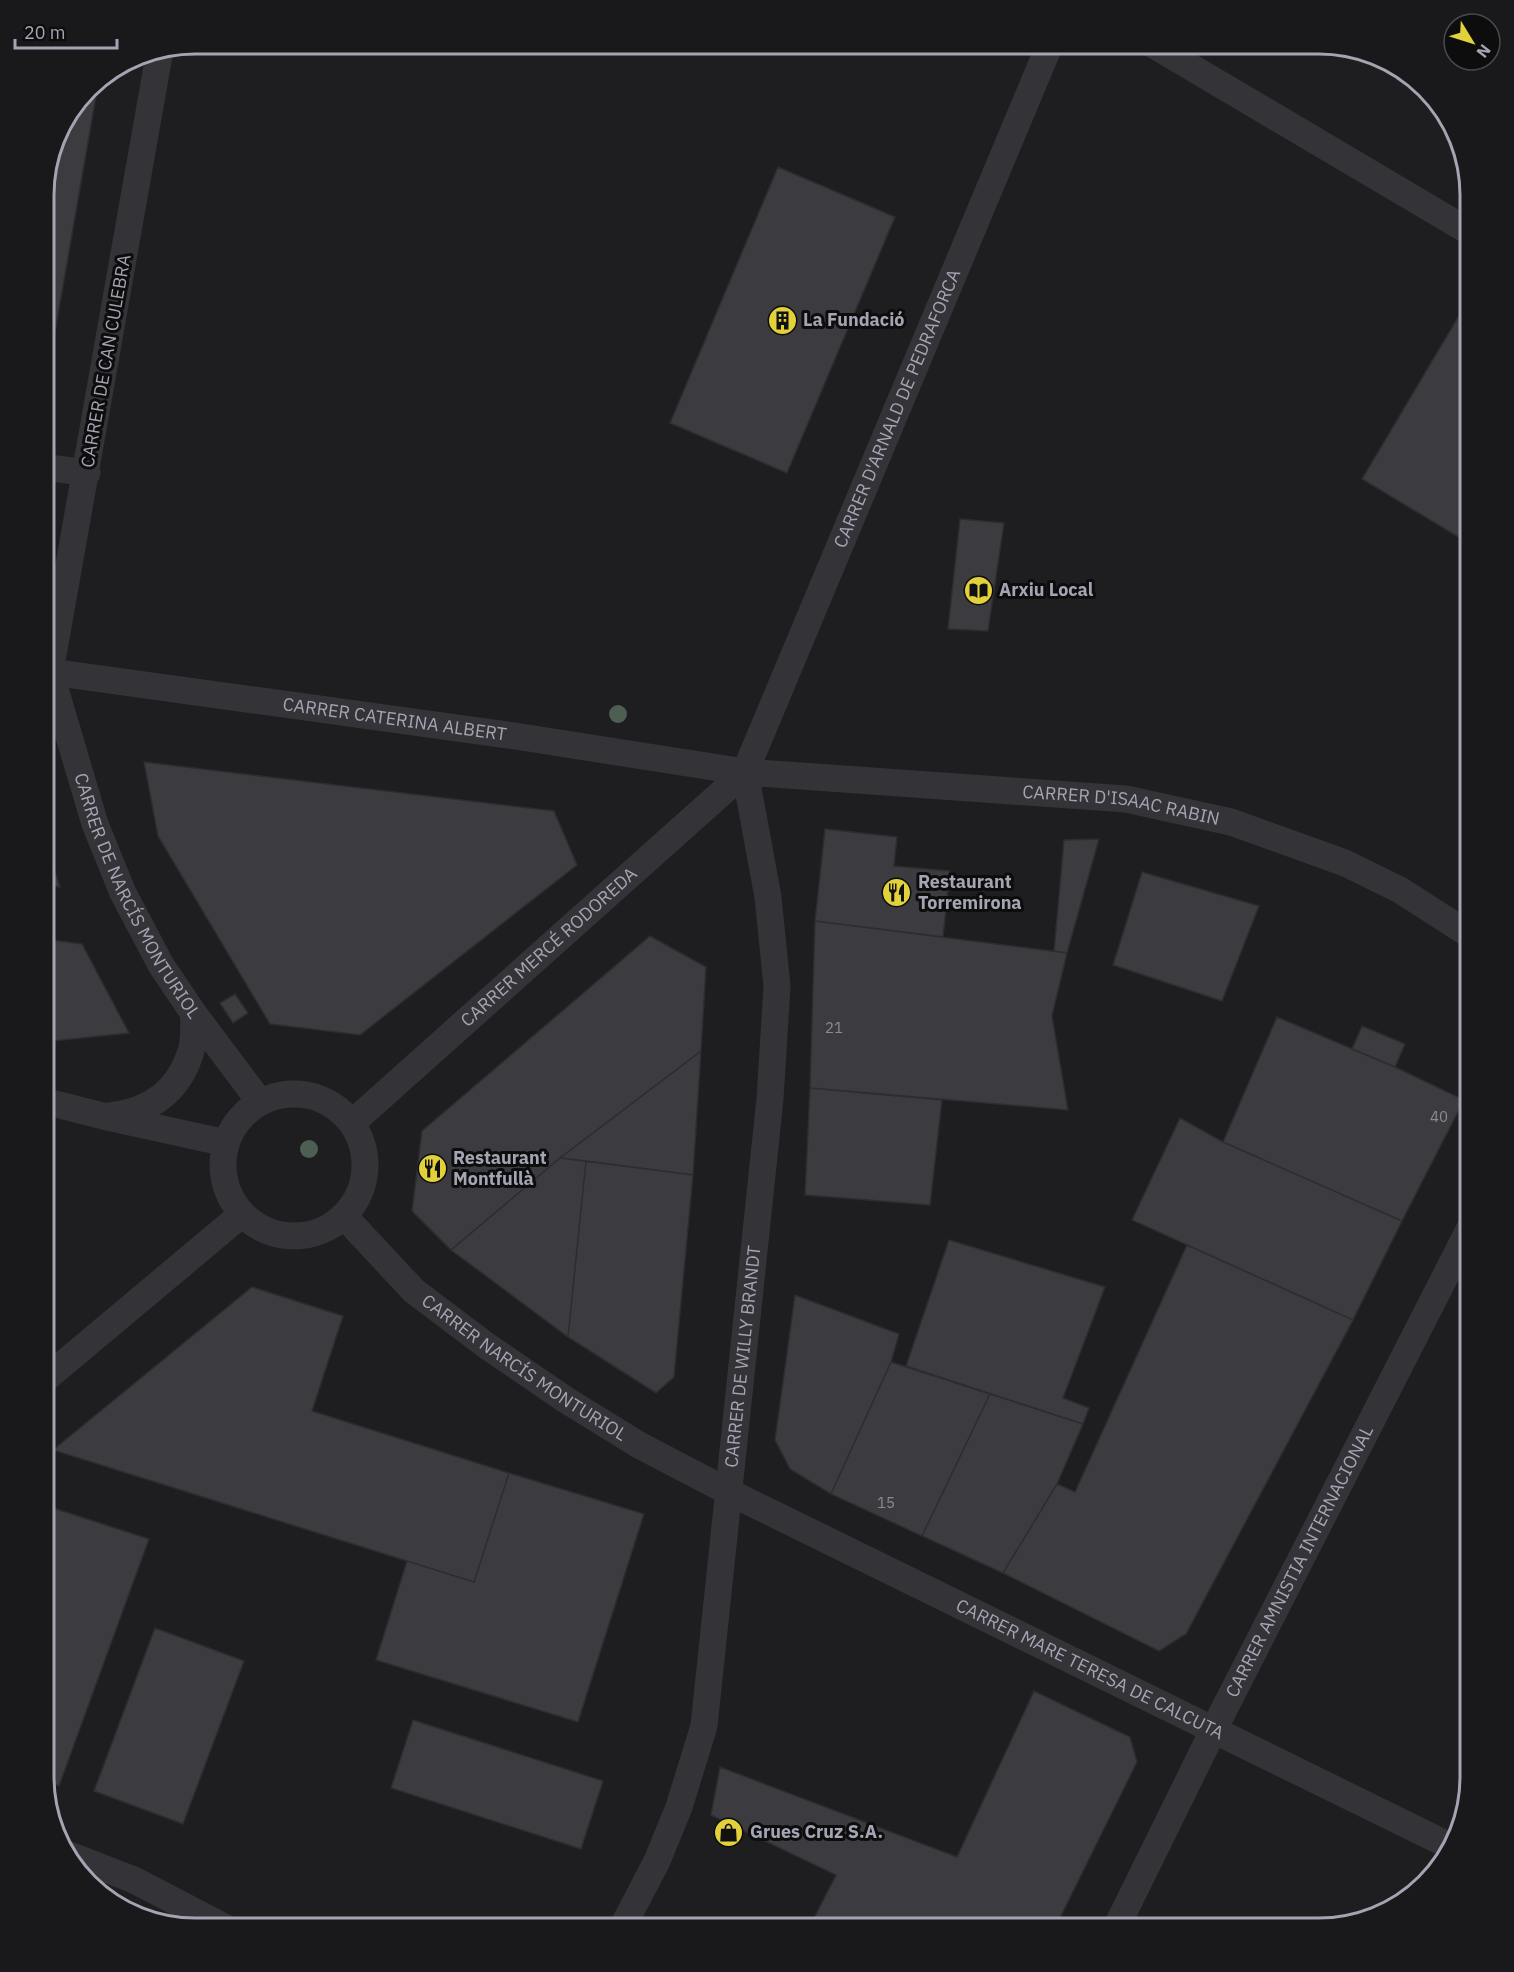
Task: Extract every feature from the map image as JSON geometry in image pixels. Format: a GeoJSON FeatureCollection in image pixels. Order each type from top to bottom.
{"type":"FeatureCollection","features":[{"type":"Feature","properties":{"kind":"street","name":"CARRER D'ARNALD DE PEDRAFORCA"},"geometry":{"type":"LineString","coordinates":[[745,772],[1046,54]]}},
{"type":"Feature","properties":{"kind":"street"},"geometry":{"type":"LineString","coordinates":[[1169,54],[1460,226]]}},
{"type":"Feature","properties":{"kind":"street","name":"CARRER DE CAN CULEBRA"},"geometry":{"type":"LineString","coordinates":[[54,636],[87,473],[158,59]]}},
{"type":"Feature","properties":{"kind":"street"},"geometry":{"type":"LineString","coordinates":[[54,468],[87,473]]}},
{"type":"Feature","properties":{"kind":"street","name":"CARRER CATERINA ALBERT"},"geometry":{"type":"LineString","coordinates":[[54,672],[515,736],[745,772]]}},
{"type":"Feature","properties":{"kind":"street","name":"CARRER DE NARCÍS MONTURIOL"},"geometry":{"type":"LineString","coordinates":[[54,693],[95,824],[123,893],[161,965],[194,1014],[260,1102]]}},
{"type":"Feature","properties":{"kind":"street","name":"CARRER D'ISAAC RABIN"},"geometry":{"type":"LineString","coordinates":[[745,772],[1126,799],[1219,819],[1345,863],[1400,890],[1460,929]]}},
{"type":"Feature","properties":{"kind":"street","name":"CARRER MERCÉ RODOREDA"},"geometry":{"type":"LineString","coordinates":[[352,1123],[745,772]]}},
{"type":"Feature","properties":{"kind":"street","name":"CARRER DE WILLY BRANDT"},"geometry":{"type":"LineString","coordinates":[[628,1918],[657,1861],[680,1807],[704,1726],[770,1100],[777,986],[768,897],[745,772]]}},
{"type":"Feature","properties":{"kind":"street"},"geometry":{"type":"LineString","coordinates":[[103,1116],[122,1114],[144,1107],[164,1096],[181,1075],[192,1049],[194,1014]]}},
{"type":"Feature","properties":{"kind":"street"},"geometry":{"type":"LineString","coordinates":[[303,1094],[330,1103],[352,1123],[360,1137],[365,1154],[366,1171],[355,1203],[344,1216],[325,1229],[303,1236],[281,1235],[260,1228],[242,1214],[226,1188],[223,1173],[226,1143],[239,1119],[260,1102],[273,1097],[303,1094]]}},
{"type":"Feature","properties":{"kind":"street"},"geometry":{"type":"LineString","coordinates":[[54,1104],[226,1143]]}},
{"type":"Feature","properties":{"kind":"street"},"geometry":{"type":"LineString","coordinates":[[54,1372],[242,1214]]}},
{"type":"Feature","properties":{"kind":"street","name":"CARRER NARCÍS MONTURIOL"},"geometry":{"type":"LineString","coordinates":[[344,1216],[414,1290],[487,1346],[566,1400],[639,1445],[728,1491]]}},
{"type":"Feature","properties":{"kind":"street","name":"CARRER AMNISTIA INTERNACIONAL"},"geometry":{"type":"LineString","coordinates":[[1121,1918],[1214,1729],[1460,1248]]}},
{"type":"Feature","properties":{"kind":"street","name":"CARRER MARE TERESA DE CALCUTA"},"geometry":{"type":"LineString","coordinates":[[728,1491],[1444,1842]]}},
{"type":"Feature","properties":{"kind":"street"},"geometry":{"type":"LineString","coordinates":[[80,1859],[135,1880],[206,1918]]}},
{"type":"Feature","properties":{"kind":"shaded area"},"geometry":{"type":"Polygon","coordinates":[[[185,54],[1329,54],[1356,59],[1390,73],[1419,95],[1436,116],[1453,149],[1459,176],[1460,195],[1460,1777],[1455,1814],[1441,1848],[1419,1877],[1398,1894],[1382,1904],[1356,1913],[1319,1918],[195,1918],[158,1913],[124,1899],[102,1883],[78,1856],[61,1823],[54,1787],[54,185],[59,158],[68,132],[95,95],[132,68],[149,61],[185,54]]]}},
{"type":"Feature","properties":{"kind":"building"},"geometry":{"type":"Polygon","coordinates":[[[96,94],[54,338],[55,176],[68,132],[96,94]]]}},
{"type":"Feature","properties":{"kind":"building","name":"La Fundació"},"geometry":{"type":"Polygon","coordinates":[[[778,167],[895,217],[787,473],[670,423],[778,167]]]}},
{"type":"Feature","properties":{"kind":"building"},"geometry":{"type":"Polygon","coordinates":[[[1460,314],[1460,538],[1362,479],[1460,314]]]}},
{"type":"Feature","properties":{"kind":"building"},"geometry":{"type":"Polygon","coordinates":[[[960,519],[1004,523],[988,631],[948,629],[960,519]]]}},
{"type":"Feature","properties":{"kind":"building"},"geometry":{"type":"Polygon","coordinates":[[[144,762],[554,811],[577,865],[360,1035],[270,1024],[158,836],[144,762]]]}},
{"type":"Feature","properties":{"kind":"building"},"geometry":{"type":"Polygon","coordinates":[[[825,829],[897,837],[894,866],[950,871],[943,937],[815,921],[825,829]]]}},
{"type":"Feature","properties":{"kind":"building"},"geometry":{"type":"Polygon","coordinates":[[[1099,839],[1067,953],[1054,951],[1064,840],[1099,839]]]}},
{"type":"Feature","properties":{"kind":"building"},"geometry":{"type":"Polygon","coordinates":[[[54,869],[60,887],[54,886],[54,869]]]}},
{"type":"Feature","properties":{"kind":"building"},"geometry":{"type":"Polygon","coordinates":[[[1142,872],[1259,906],[1222,1001],[1113,965],[1142,872]]]}},
{"type":"Feature","properties":{"kind":"building"},"geometry":{"type":"Polygon","coordinates":[[[815,921],[1067,953],[1052,1016],[1068,1110],[810,1088],[815,921]]]}},
{"type":"Feature","properties":{"kind":"building"},"geometry":{"type":"Polygon","coordinates":[[[650,936],[706,967],[701,1051],[560,1158],[451,1250],[412,1211],[422,1131],[650,936]]]}},
{"type":"Feature","properties":{"kind":"building"},"geometry":{"type":"Polygon","coordinates":[[[54,940],[82,944],[129,1033],[54,1041],[54,940]]]}},
{"type":"Feature","properties":{"kind":"building"},"geometry":{"type":"Polygon","coordinates":[[[235,994],[248,1013],[233,1023],[220,1003],[235,994]]]}},
{"type":"Feature","properties":{"kind":"building"},"geometry":{"type":"Polygon","coordinates":[[[1277,1017],[1395,1067],[1460,1098],[1460,1108],[1402,1221],[1223,1142],[1277,1017]]]}},
{"type":"Feature","properties":{"kind":"building"},"geometry":{"type":"Polygon","coordinates":[[[1362,1026],[1405,1044],[1395,1067],[1352,1049],[1362,1026]]]}},
{"type":"Feature","properties":{"kind":"building"},"geometry":{"type":"Polygon","coordinates":[[[701,1051],[693,1175],[560,1158],[701,1051]]]}},
{"type":"Feature","properties":{"kind":"building"},"geometry":{"type":"Polygon","coordinates":[[[810,1088],[942,1100],[930,1205],[805,1195],[810,1088]]]}},
{"type":"Feature","properties":{"kind":"building"},"geometry":{"type":"Polygon","coordinates":[[[1180,1118],[1223,1142],[1402,1221],[1353,1320],[1132,1220],[1180,1118]]]}},
{"type":"Feature","properties":{"kind":"building"},"geometry":{"type":"Polygon","coordinates":[[[560,1158],[586,1161],[568,1337],[451,1250],[560,1158]]]}},
{"type":"Feature","properties":{"kind":"building"},"geometry":{"type":"Polygon","coordinates":[[[586,1161],[693,1175],[674,1377],[656,1393],[568,1337],[586,1161]]]}},
{"type":"Feature","properties":{"kind":"building"},"geometry":{"type":"Polygon","coordinates":[[[949,1240],[1105,1287],[1063,1398],[1089,1408],[1083,1424],[906,1366],[949,1240]]]}},
{"type":"Feature","properties":{"kind":"building"},"geometry":{"type":"Polygon","coordinates":[[[1187,1245],[1353,1320],[1186,1634],[1159,1651],[1003,1573],[1057,1484],[1075,1492],[1187,1245]]]}},
{"type":"Feature","properties":{"kind":"building"},"geometry":{"type":"Polygon","coordinates":[[[252,1287],[343,1316],[312,1411],[509,1473],[474,1582],[54,1449],[252,1287]]]}},
{"type":"Feature","properties":{"kind":"building"},"geometry":{"type":"Polygon","coordinates":[[[795,1295],[899,1334],[891,1362],[831,1494],[790,1469],[775,1440],[795,1295]]]}},
{"type":"Feature","properties":{"kind":"building"},"geometry":{"type":"Polygon","coordinates":[[[891,1362],[990,1394],[922,1536],[831,1494],[891,1362]]]}},
{"type":"Feature","properties":{"kind":"building"},"geometry":{"type":"Polygon","coordinates":[[[990,1394],[1083,1424],[1057,1484],[1003,1573],[922,1536],[990,1394]]]}},
{"type":"Feature","properties":{"kind":"building"},"geometry":{"type":"Polygon","coordinates":[[[509,1473],[644,1514],[578,1722],[376,1660],[407,1561],[474,1582],[509,1473]]]}},
{"type":"Feature","properties":{"kind":"building"},"geometry":{"type":"Polygon","coordinates":[[[54,1508],[149,1539],[59,1786],[54,1784],[54,1508]]]}},
{"type":"Feature","properties":{"kind":"building"},"geometry":{"type":"Polygon","coordinates":[[[155,1628],[244,1661],[183,1824],[94,1791],[155,1628]]]}},
{"type":"Feature","properties":{"kind":"building"},"geometry":{"type":"Polygon","coordinates":[[[1034,1691],[1130,1737],[1137,1762],[1060,1918],[814,1918],[836,1875],[711,1815],[720,1767],[957,1857],[1034,1691]]]}},
{"type":"Feature","properties":{"kind":"building"},"geometry":{"type":"Polygon","coordinates":[[[413,1720],[603,1781],[581,1849],[391,1788],[413,1720]]]}},
{"type":"Feature","properties":{"kind":"place","name":"La Fundació"},"geometry":{"type":"Point","coordinates":[782,320]}},
{"type":"Feature","properties":{"kind":"place","name":"Arxiu Local"},"geometry":{"type":"Point","coordinates":[978,590]}},
{"type":"Feature","properties":{"kind":"place","name":"Restaurant Torremirona"},"geometry":{"type":"Point","coordinates":[897,892]}},
{"type":"Feature","properties":{"kind":"place","name":"Restaurant Montfullà"},"geometry":{"type":"Point","coordinates":[432,1168]}},
{"type":"Feature","properties":{"kind":"place","name":"Grues Cruz S.A."},"geometry":{"type":"Point","coordinates":[729,1832]}}]}
